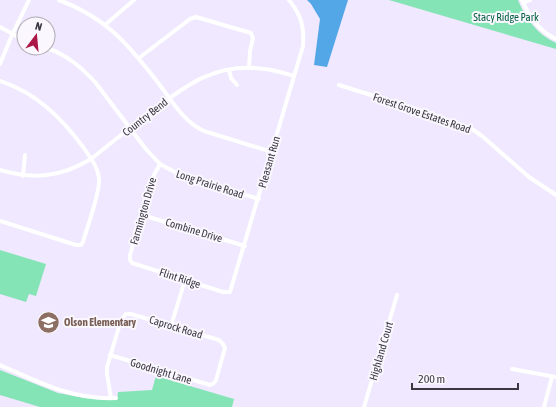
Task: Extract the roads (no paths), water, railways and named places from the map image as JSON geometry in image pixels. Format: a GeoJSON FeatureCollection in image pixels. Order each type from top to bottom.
{"type":"FeatureCollection","features":[{"type":"Feature","properties":{"kind":"street"},"geometry":{"type":"LineString","coordinates":[[0,64],[12,34],[29,0]]}},
{"type":"Feature","properties":{"kind":"street"},"geometry":{"type":"LineString","coordinates":[[59,0],[82,9],[106,24],[139,58],[185,118],[196,128],[272,152]]}},
{"type":"Feature","properties":{"kind":"street"},"geometry":{"type":"LineString","coordinates":[[106,24],[134,0]]}},
{"type":"Feature","properties":{"kind":"street","name":"Pleasant Run"},"geometry":{"type":"LineString","coordinates":[[230,292],[259,199],[303,46],[304,31],[301,19],[296,8],[289,0]]}},
{"type":"Feature","properties":{"kind":"street"},"geometry":{"type":"LineString","coordinates":[[530,0],[523,2],[537,25],[547,34],[556,39]]}},
{"type":"Feature","properties":{"kind":"street"},"geometry":{"type":"LineString","coordinates":[[139,58],[190,19],[196,17],[252,34],[254,38],[250,51],[249,68]]}},
{"type":"Feature","properties":{"kind":"street"},"geometry":{"type":"LineString","coordinates":[[0,27],[16,36]]}},
{"type":"Feature","properties":{"kind":"street","name":"Long Prairie Road"},"geometry":{"type":"LineString","coordinates":[[56,52],[65,56],[87,72],[145,148],[160,164],[180,175],[259,199]]}},
{"type":"Feature","properties":{"kind":"street","name":"Country Bend"},"geometry":{"type":"LineString","coordinates":[[0,170],[23,176],[42,176],[56,174],[74,168],[91,159],[169,98],[195,81],[214,73],[249,68],[270,70],[294,76]]}},
{"type":"Feature","properties":{"kind":"street"},"geometry":{"type":"LineString","coordinates":[[229,70],[231,78],[236,85]]}},
{"type":"Feature","properties":{"kind":"street"},"geometry":{"type":"LineString","coordinates":[[0,81],[18,88],[34,97],[61,119],[91,159],[98,172],[99,186],[81,245],[76,245],[0,222]]}},
{"type":"Feature","properties":{"kind":"street","name":"Forest Grove Estates Road"},"geometry":{"type":"LineString","coordinates":[[339,85],[435,115],[472,129],[529,177],[556,195]]}},
{"type":"Feature","properties":{"kind":"street"},"geometry":{"type":"LineString","coordinates":[[23,176],[25,155]]}},
{"type":"Feature","properties":{"kind":"street","name":"Farmington Drive"},"geometry":{"type":"LineString","coordinates":[[130,260],[130,255],[154,175],[160,164]]}},
{"type":"Feature","properties":{"kind":"street","name":"Combine Drive"},"geometry":{"type":"LineString","coordinates":[[142,215],[245,246]]}},
{"type":"Feature","properties":{"kind":"street","name":"Flint Ridge"},"geometry":{"type":"LineString","coordinates":[[130,260],[132,263],[185,280],[223,292],[230,292]]}},
{"type":"Feature","properties":{"kind":"street"},"geometry":{"type":"LineString","coordinates":[[171,326],[185,280]]}},
{"type":"Feature","properties":{"kind":"street","name":"Highland Court"},"geometry":{"type":"LineString","coordinates":[[364,407],[397,295]]}},
{"type":"Feature","properties":{"kind":"street","name":"Caprock Road"},"geometry":{"type":"LineString","coordinates":[[110,355],[121,320],[126,314],[131,314],[219,340],[224,345],[224,351],[216,380],[213,384]]}},
{"type":"Feature","properties":{"kind":"street"},"geometry":{"type":"LineString","coordinates":[[110,355],[107,374],[111,398]]}},
{"type":"Feature","properties":{"kind":"street","name":"Goodnight Lane"},"geometry":{"type":"LineString","coordinates":[[110,355],[208,385],[213,384]]}},
{"type":"Feature","properties":{"kind":"street"},"geometry":{"type":"LineString","coordinates":[[0,365],[71,394],[91,398],[116,398]]}},
{"type":"Feature","properties":{"kind":"street"},"geometry":{"type":"LineString","coordinates":[[512,369],[554,377],[544,407]]}},
{"type":"Feature","properties":{"kind":"water"},"geometry":{"type":"Polygon","coordinates":[[[307,0],[348,0],[327,67],[314,65],[320,19],[307,0]]]}},
{"type":"Feature","properties":{"kind":"place","name":"Olson Elementary"},"geometry":{"type":"Point","coordinates":[48,322]}},
{"type":"Feature","properties":{"kind":"park label","name":"Stacy Ridge Park"},"geometry":{"type":"Point","coordinates":[506,17]}}]}
